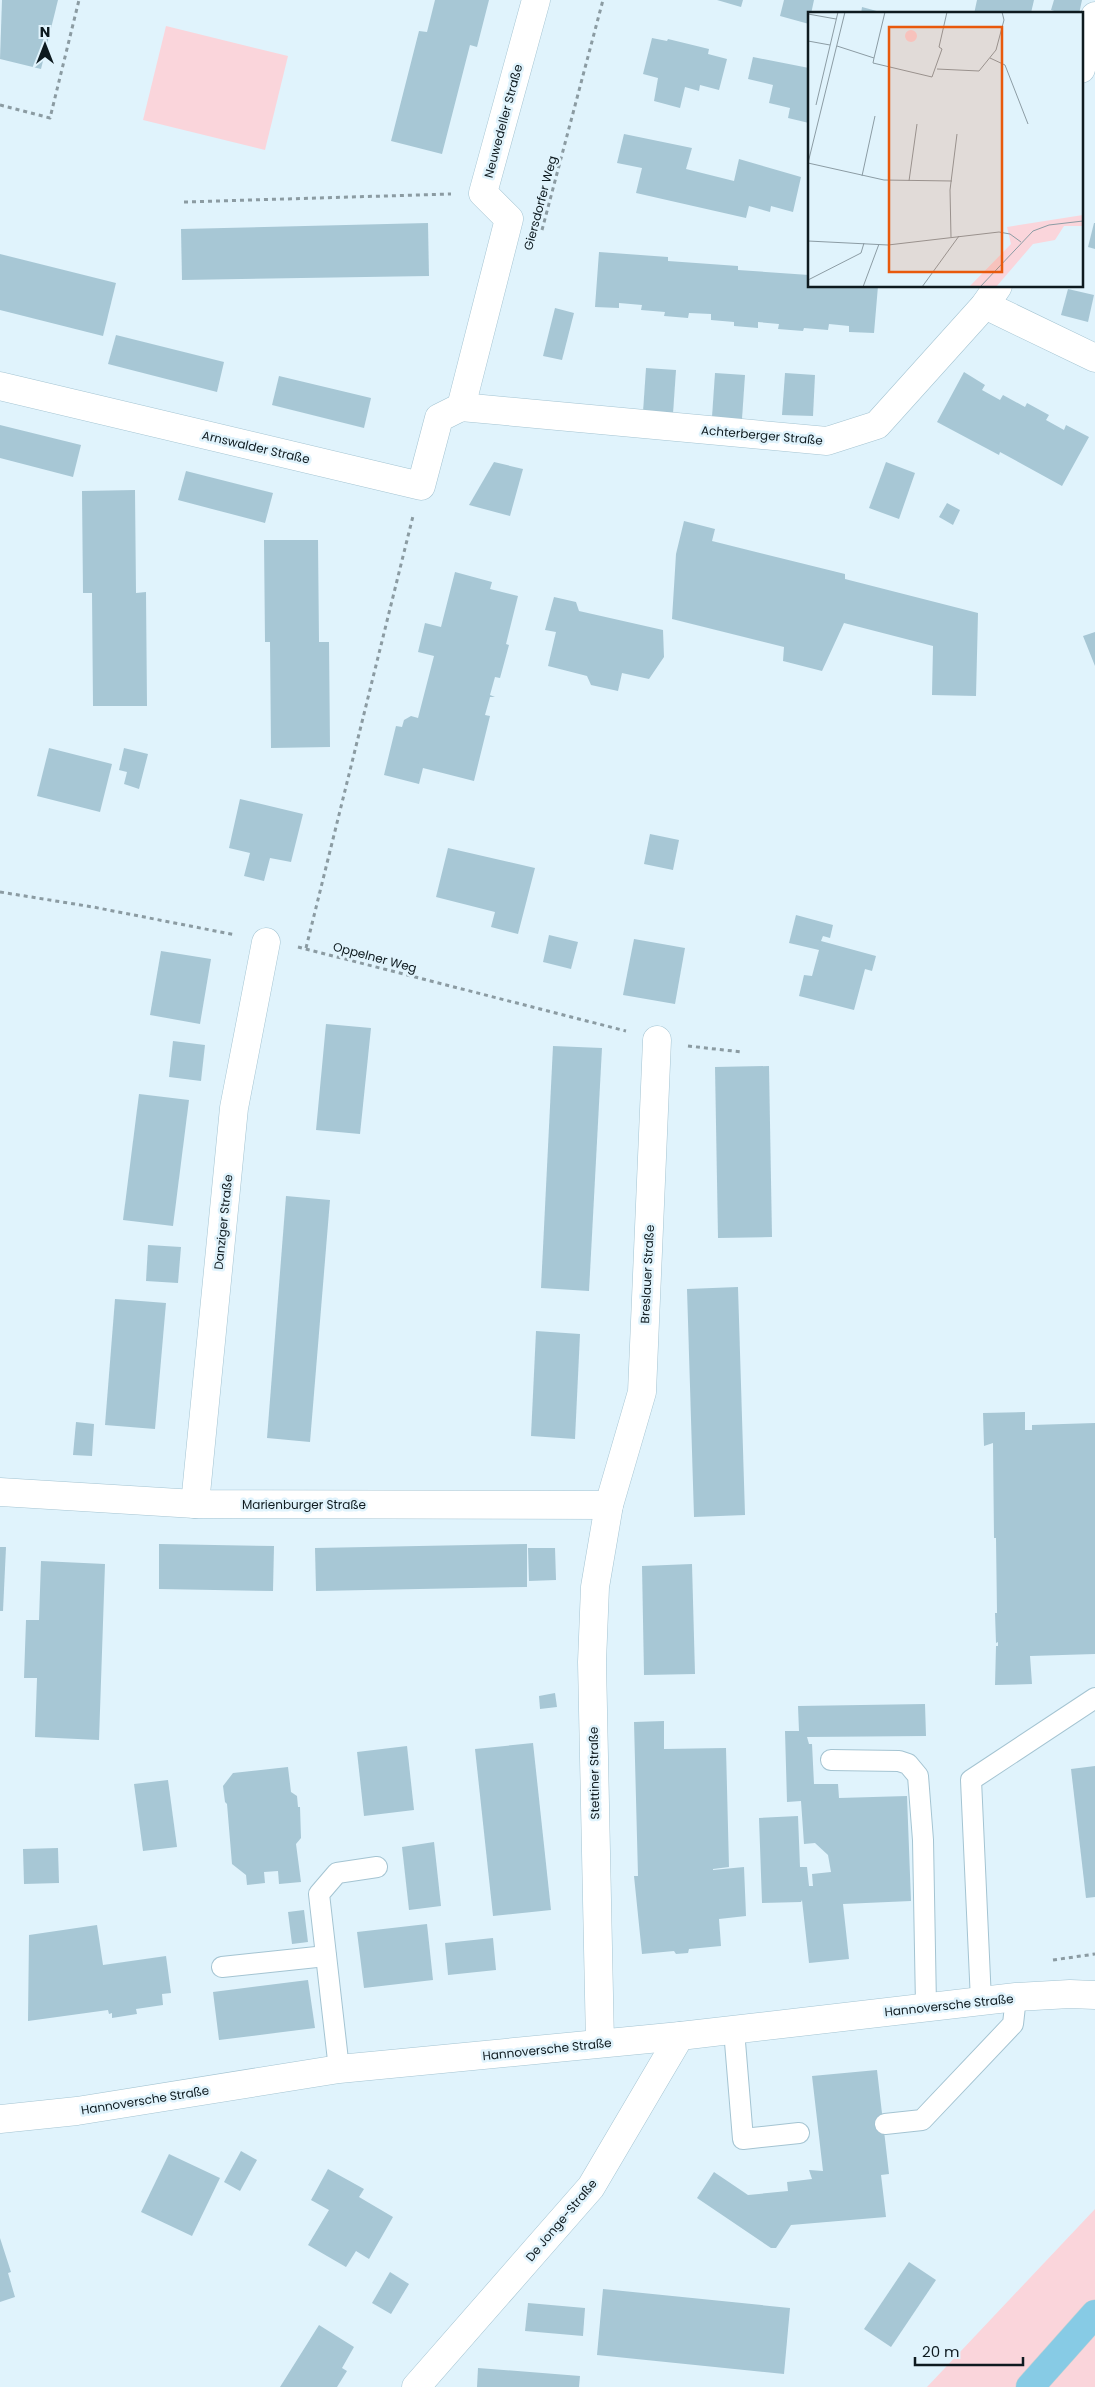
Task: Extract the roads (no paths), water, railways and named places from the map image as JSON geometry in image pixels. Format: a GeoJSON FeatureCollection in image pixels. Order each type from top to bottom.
{"type":"FeatureCollection","features":[{"type":"Feature","properties":{"kind":"main road"},"geometry":{"type":"LineString","coordinates":[[1030,2387],[1095,2314]]}},
{"type":"Feature","properties":{"kind":"street","name":"Neuwedeller Straße"},"geometry":{"type":"LineString","coordinates":[[461,407],[509,219],[483,193],[536,0]]}},
{"type":"Feature","properties":{"kind":"street"},"geometry":{"type":"LineString","coordinates":[[1082,65],[1095,16]]}},
{"type":"Feature","properties":{"kind":"street"},"geometry":{"type":"LineString","coordinates":[[991,296],[1095,358]]}},
{"type":"Feature","properties":{"kind":"street","name":"Achterberger Straße"},"geometry":{"type":"LineString","coordinates":[[461,407],[827,441],[877,425],[991,296]]}},
{"type":"Feature","properties":{"kind":"street","name":"Arnswalder Straße"},"geometry":{"type":"LineString","coordinates":[[0,386],[421,486],[439,418],[461,407]]}},
{"type":"Feature","properties":{"kind":"street","name":"Danziger Straße"},"geometry":{"type":"LineString","coordinates":[[195,1504],[234,1108],[266,942]]}},
{"type":"Feature","properties":{"kind":"street","name":"Breslauer Straße"},"geometry":{"type":"LineString","coordinates":[[609,1505],[642,1392],[657,1040]]}},
{"type":"Feature","properties":{"kind":"street","name":"Marienburger Straße"},"geometry":{"type":"LineString","coordinates":[[0,1492],[195,1504],[609,1505]]}},
{"type":"Feature","properties":{"kind":"street","name":"Stettiner Straße"},"geometry":{"type":"LineString","coordinates":[[600,2043],[592,1662],[595,1587],[609,1505]]}},
{"type":"Feature","properties":{"kind":"street","name":"Hannoversche Straße"},"geometry":{"type":"LineString","coordinates":[[0,2119],[77,2111],[340,2069],[680,2036],[1016,1997],[1070,1994],[1095,1995]]}},
{"type":"Feature","properties":{"kind":"street","name":"De Jonge-Straße"},"geometry":{"type":"LineString","coordinates":[[416,2387],[591,2187],[680,2036]]}},
{"type":"Feature","properties":{"kind":"lane"},"geometry":{"type":"LineString","coordinates":[[982,2001],[971,1780],[1095,1698]]}},
{"type":"Feature","properties":{"kind":"lane"},"geometry":{"type":"LineString","coordinates":[[831,1760],[900,1761],[908,1764],[918,1776],[923,1840],[926,2006]]}},
{"type":"Feature","properties":{"kind":"lane"},"geometry":{"type":"LineString","coordinates":[[340,2069],[319,1894],[337,1873],[377,1867]]}},
{"type":"Feature","properties":{"kind":"lane"},"geometry":{"type":"LineString","coordinates":[[222,1967],[326,1956]]}},
{"type":"Feature","properties":{"kind":"lane"},"geometry":{"type":"LineString","coordinates":[[884,2124],[922,2120],[1013,2024],[1016,1997]]}},
{"type":"Feature","properties":{"kind":"lane"},"geometry":{"type":"LineString","coordinates":[[734,2030],[743,2139],[799,2133]]}}]}
